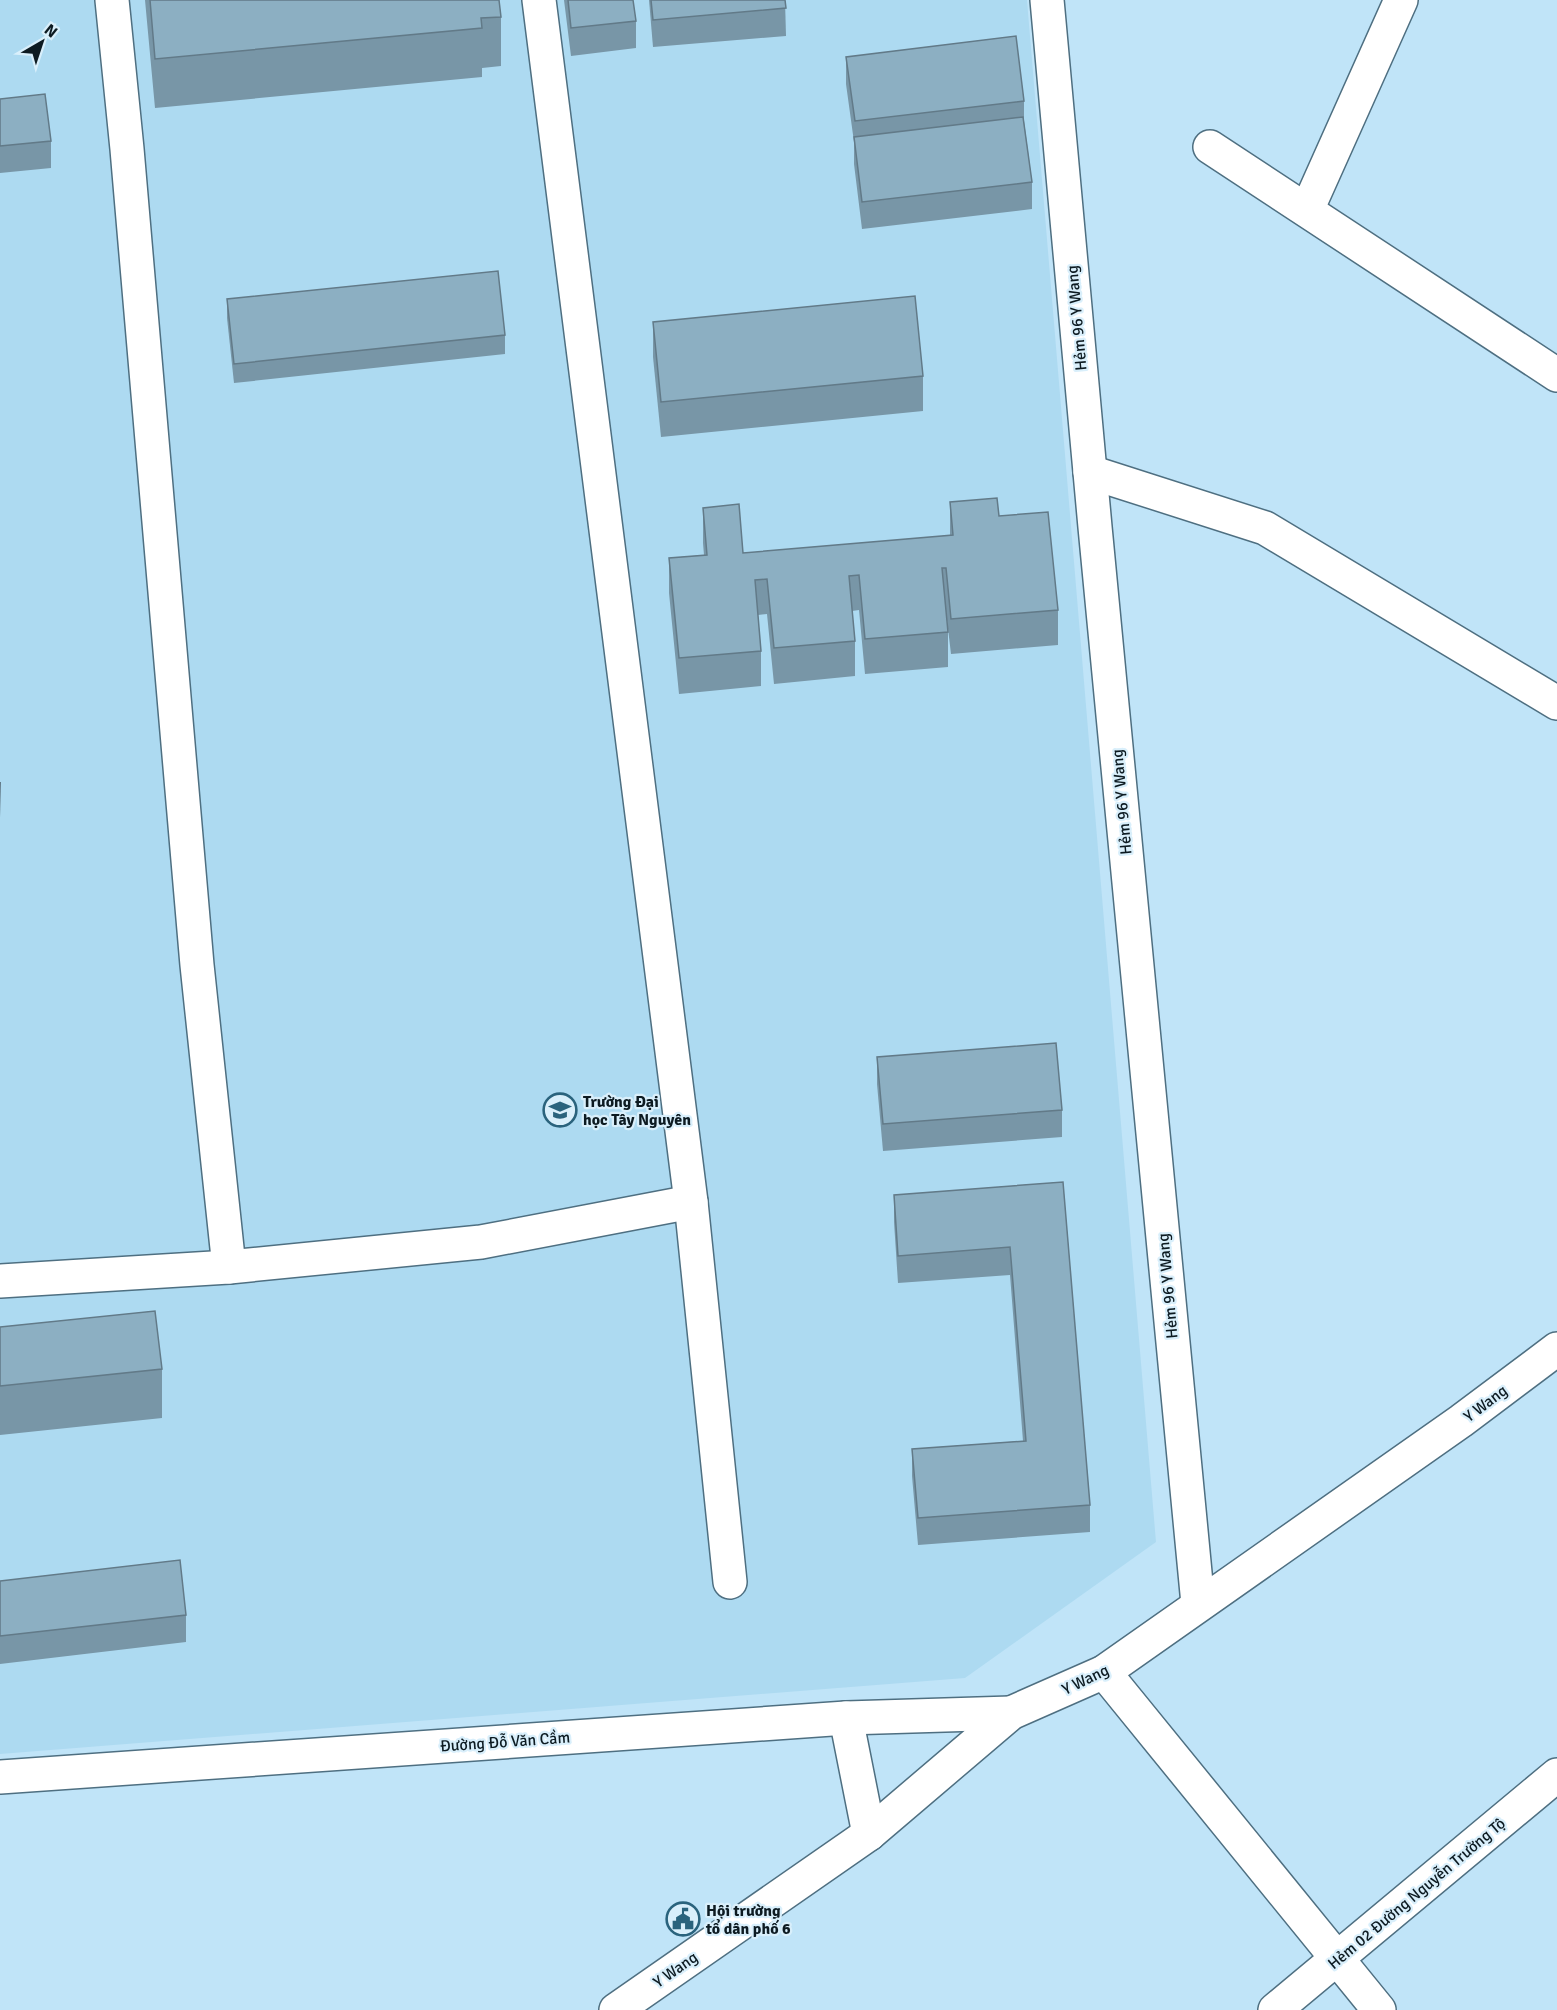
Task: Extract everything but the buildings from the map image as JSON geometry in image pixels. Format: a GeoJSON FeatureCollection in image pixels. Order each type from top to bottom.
{"type":"FeatureCollection","features":[{"type":"Feature","properties":{"kind":"street"},"geometry":{"type":"LineString","coordinates":[[112,0],[197,965],[229,1267]]}},
{"type":"Feature","properties":{"kind":"street"},"geometry":{"type":"LineString","coordinates":[[539,0],[691,1202],[730,1582]]}},
{"type":"Feature","properties":{"kind":"street","name":"Hẻm 96 Y Wang"},"geometry":{"type":"LineString","coordinates":[[1047,0],[1198,1604]]}},
{"type":"Feature","properties":{"kind":"street"},"geometry":{"type":"LineString","coordinates":[[1307,210],[1401,0]]}},
{"type":"Feature","properties":{"kind":"street"},"geometry":{"type":"LineString","coordinates":[[1210,147],[1557,375]]}},
{"type":"Feature","properties":{"kind":"street"},"geometry":{"type":"LineString","coordinates":[[1090,472],[1265,528],[1557,703]]}},
{"type":"Feature","properties":{"kind":"street"},"geometry":{"type":"LineString","coordinates":[[0,1281],[229,1267],[480,1242],[691,1202]]}},
{"type":"Feature","properties":{"kind":"street","name":"Y Wang"},"geometry":{"type":"LineString","coordinates":[[630,2006],[869,1834],[1011,1713],[1104,1672],[1461,1420],[1557,1349]]}},
{"type":"Feature","properties":{"kind":"street"},"geometry":{"type":"LineString","coordinates":[[1104,1672],[1379,2010]]}},
{"type":"Feature","properties":{"kind":"street","name":"Đường Đỗ Văn Cầm"},"geometry":{"type":"LineString","coordinates":[[0,1777],[846,1718],[1011,1713]]}},
{"type":"Feature","properties":{"kind":"street"},"geometry":{"type":"LineString","coordinates":[[846,1718],[869,1834]]}},
{"type":"Feature","properties":{"kind":"street","name":"Hẻm 02 Đường Nguyễn Trường Tộ"},"geometry":{"type":"LineString","coordinates":[[1275,2010],[1557,1775]]}},
{"type":"Feature","properties":{"kind":"shaded area","name":"Trường Đại học Tây Nguyên"},"geometry":{"type":"Polygon","coordinates":[[[0,0],[1027,0],[1156,1542],[965,1678],[0,1754],[0,0]]]}},
{"type":"Feature","properties":{"kind":"place","name":"Trường Đại học Tây Nguyên"},"geometry":{"type":"Point","coordinates":[560,1110]}},
{"type":"Feature","properties":{"kind":"place","name":"Hội trường tổ dân phố 6"},"geometry":{"type":"Point","coordinates":[683,1919]}}]}
